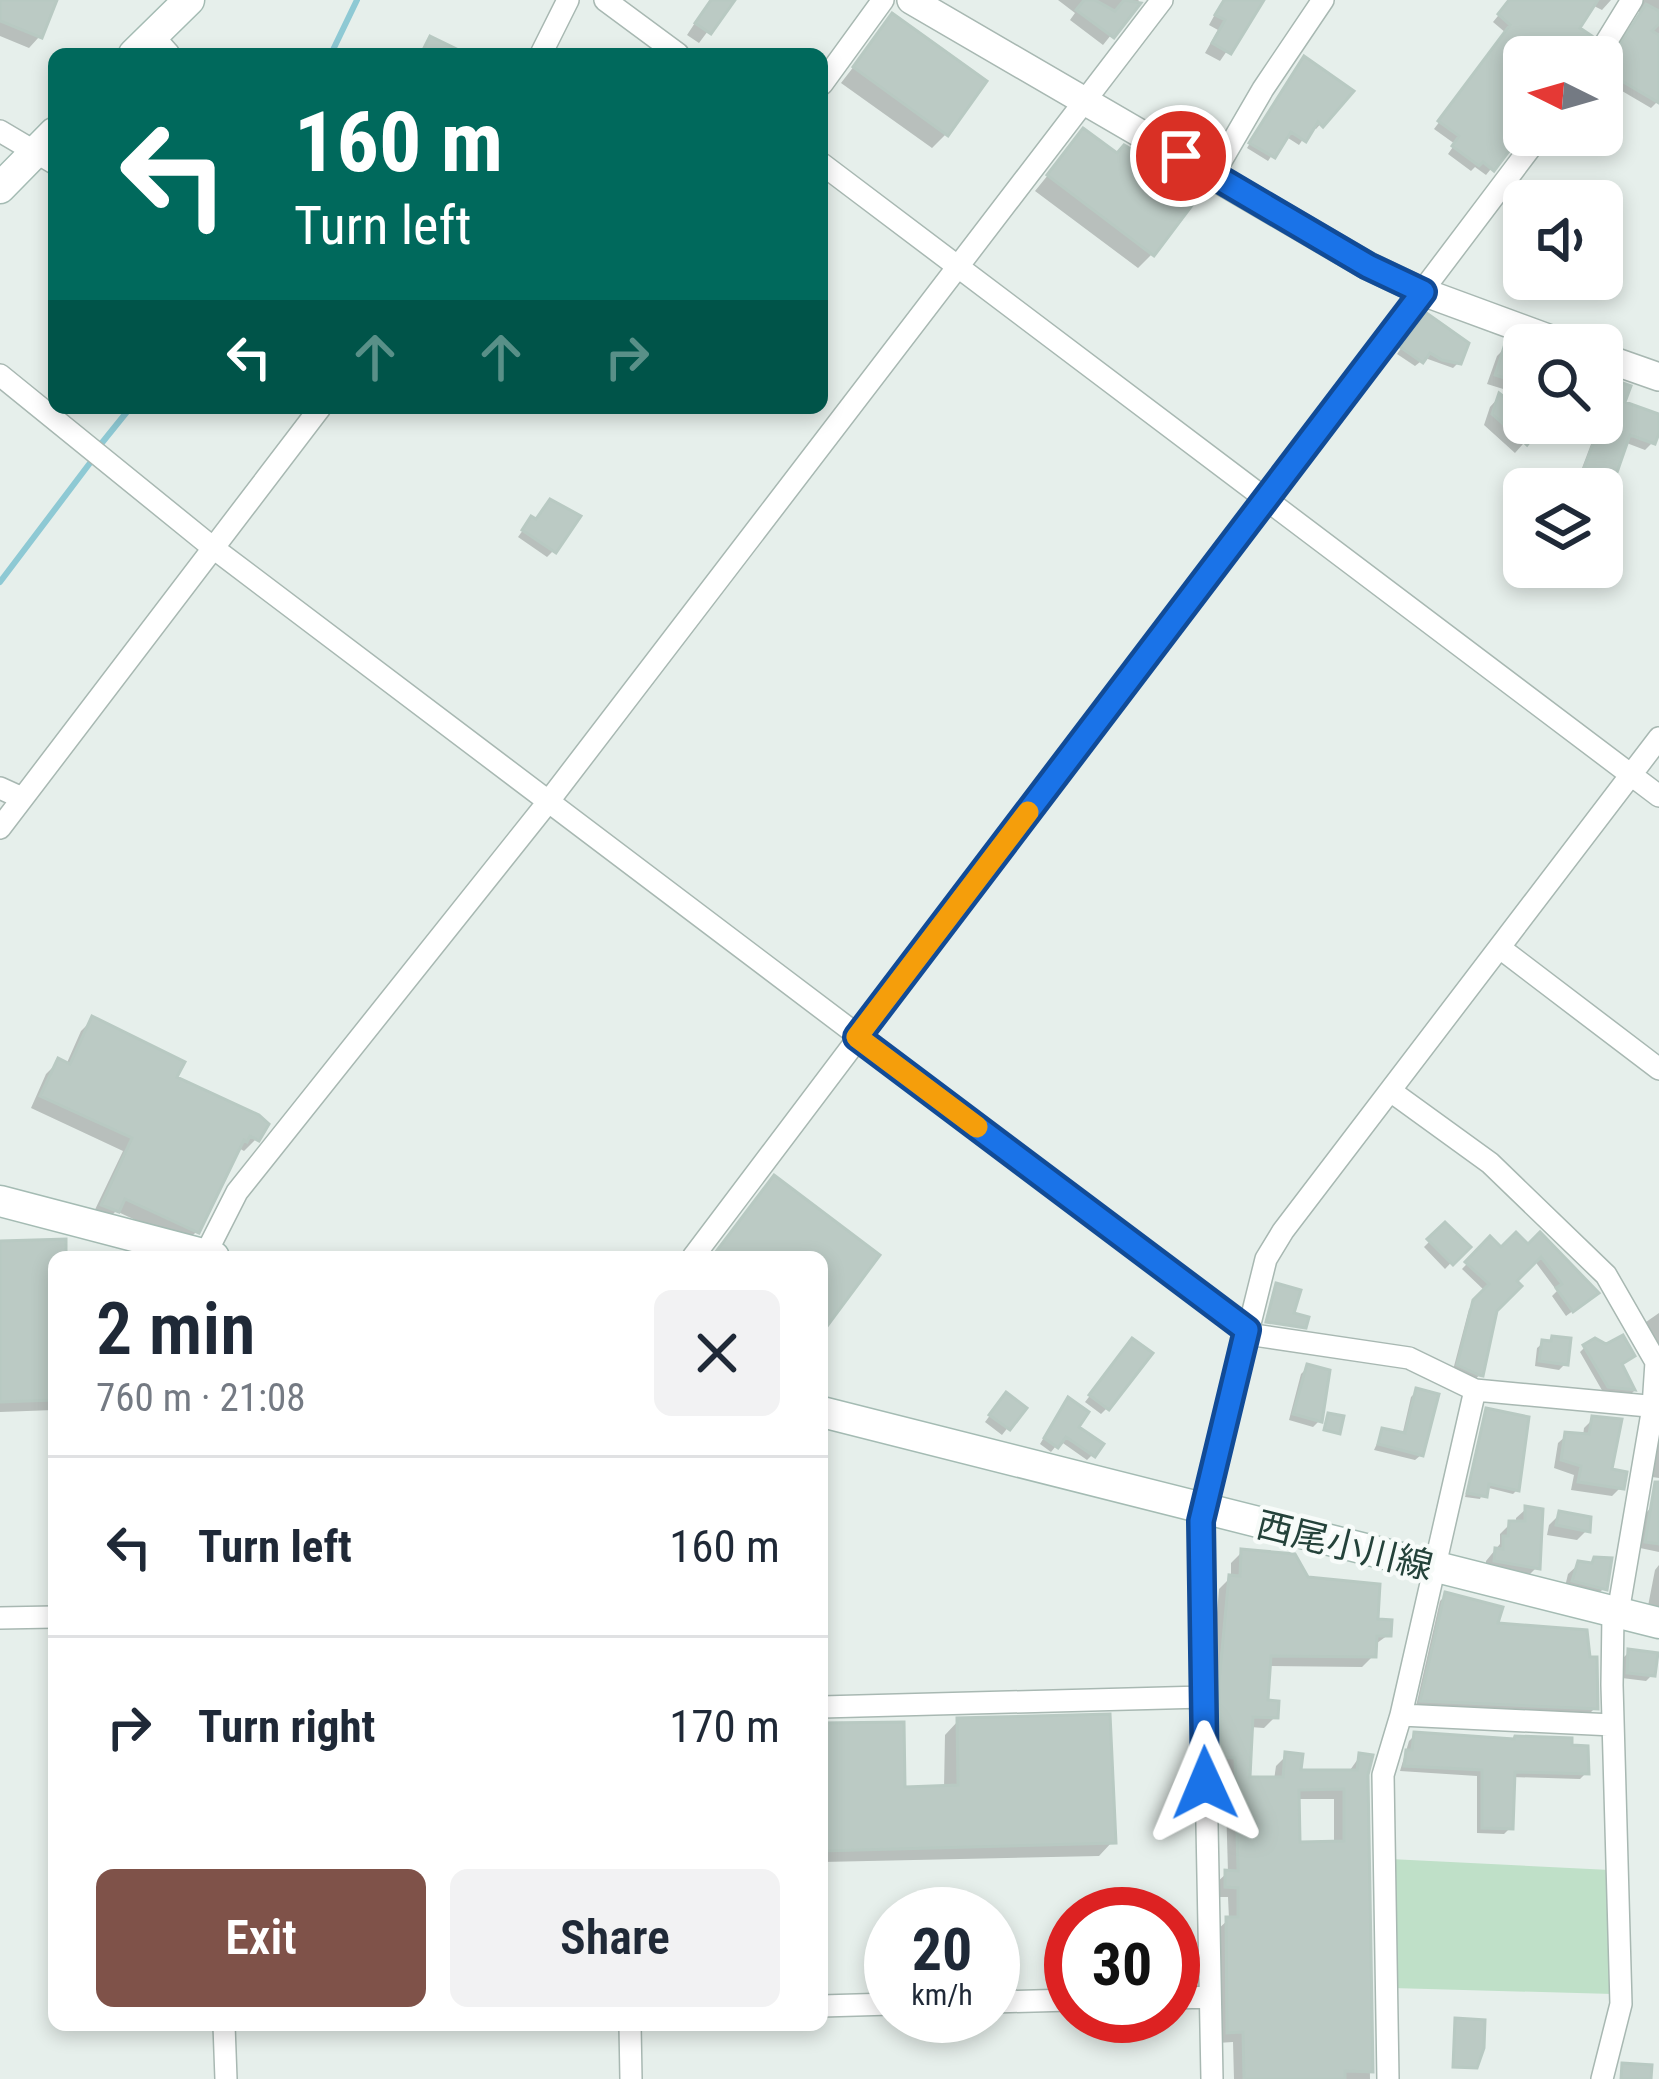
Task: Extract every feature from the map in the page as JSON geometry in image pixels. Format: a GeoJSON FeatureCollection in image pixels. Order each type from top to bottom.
{"type":"FeatureCollection","features":[{"type":"Feature","properties":{"kind":"main road"},"geometry":{"type":"LineString","coordinates":[[152,48],[190,0]]}},
{"type":"Feature","properties":{"kind":"main road"},"geometry":{"type":"LineString","coordinates":[[0,188],[48,149]]}},
{"type":"Feature","properties":{"kind":"main road"},"geometry":{"type":"LineString","coordinates":[[0,1201],[189,1251]]}},
{"type":"Feature","properties":{"kind":"main road","name":"西尾小川線"},"geometry":{"type":"LineString","coordinates":[[828,1414],[1659,1623]]}},
{"type":"Feature","properties":{"kind":"street"},"geometry":{"type":"LineString","coordinates":[[544,48],[568,0]]}},
{"type":"Feature","properties":{"kind":"street"},"geometry":{"type":"LineString","coordinates":[[605,0],[670,48]]}},
{"type":"Feature","properties":{"kind":"street"},"geometry":{"type":"LineString","coordinates":[[828,76],[883,0]]}},
{"type":"Feature","properties":{"kind":"street"},"geometry":{"type":"LineString","coordinates":[[911,0],[1368,266],[1511,324]]}},
{"type":"Feature","properties":{"kind":"street"},"geometry":{"type":"LineString","coordinates":[[210,1251],[237,1192],[548,802],[1162,0]]}},
{"type":"Feature","properties":{"kind":"street"},"geometry":{"type":"LineString","coordinates":[[1213,175],[1323,0]]}},
{"type":"Feature","properties":{"kind":"street"},"geometry":{"type":"LineString","coordinates":[[1610,36],[1632,0]]}},
{"type":"Feature","properties":{"kind":"street"},"geometry":{"type":"LineString","coordinates":[[0,131],[48,149]]}},
{"type":"Feature","properties":{"kind":"street"},"geometry":{"type":"LineString","coordinates":[[697,1251],[1524,156]]}},
{"type":"Feature","properties":{"kind":"street"},"geometry":{"type":"LineString","coordinates":[[828,169],[1659,796]]}},
{"type":"Feature","properties":{"kind":"street"},"geometry":{"type":"LineString","coordinates":[[1623,364],[1659,377]]}},
{"type":"Feature","properties":{"kind":"street"},"geometry":{"type":"LineString","coordinates":[[0,375],[48,414]]}},
{"type":"Feature","properties":{"kind":"street"},"geometry":{"type":"LineString","coordinates":[[48,414],[212,547],[1255,1335],[1409,1358],[1475,1390],[1656,1407]]}},
{"type":"Feature","properties":{"kind":"street"},"geometry":{"type":"LineString","coordinates":[[0,828],[315,414]]}},
{"type":"Feature","properties":{"kind":"street"},"geometry":{"type":"LineString","coordinates":[[1212,2079],[1203,1509],[1272,1246],[1659,738]]}},
{"type":"Feature","properties":{"kind":"street"},"geometry":{"type":"LineString","coordinates":[[0,788],[22,798]]}},
{"type":"Feature","properties":{"kind":"street"},"geometry":{"type":"LineString","coordinates":[[1500,948],[1659,1069]]}},
{"type":"Feature","properties":{"kind":"street"},"geometry":{"type":"LineString","coordinates":[[1392,1092],[1490,1163],[1606,1275],[1656,1362],[1656,1407],[1620,1601],[1613,1614],[1621,2004],[1602,2079]]}},
{"type":"Feature","properties":{"kind":"street"},"geometry":{"type":"LineString","coordinates":[[1388,2079],[1383,1775],[1475,1390]]}},
{"type":"Feature","properties":{"kind":"street"},"geometry":{"type":"LineString","coordinates":[[0,1618],[48,1616]]}},
{"type":"Feature","properties":{"kind":"street"},"geometry":{"type":"LineString","coordinates":[[828,1708],[1203,1697]]}},
{"type":"Feature","properties":{"kind":"street"},"geometry":{"type":"LineString","coordinates":[[1401,1714],[1612,1725]]}},
{"type":"Feature","properties":{"kind":"street"},"geometry":{"type":"LineString","coordinates":[[1200,1997],[1210,1997]]}},
{"type":"Feature","properties":{"kind":"street"},"geometry":{"type":"LineString","coordinates":[[828,2006],[864,2005]]}},
{"type":"Feature","properties":{"kind":"street"},"geometry":{"type":"LineString","coordinates":[[224,2031],[226,2079]]}},
{"type":"Feature","properties":{"kind":"street"},"geometry":{"type":"LineString","coordinates":[[630,2031],[631,2079]]}},
{"type":"Feature","properties":{"kind":"green space"},"geometry":{"type":"Polygon","coordinates":[[[1390,1859],[1610,1870],[1613,1994],[1392,1988],[1390,1859]]]}},
{"type":"Feature","properties":{"kind":"building"},"geometry":{"type":"Polygon","coordinates":[[[0,0],[57,0],[42,38],[0,21],[0,0]]]}},
{"type":"Feature","properties":{"kind":"building"},"geometry":{"type":"Polygon","coordinates":[[[711,0],[735,0],[711,34],[695,23],[711,0]]]}},
{"type":"Feature","properties":{"kind":"building"},"geometry":{"type":"Polygon","coordinates":[[[1084,0],[1095,0],[1115,11],[1124,0],[1141,3],[1114,38],[1076,10],[1084,0]]]}},
{"type":"Feature","properties":{"kind":"building"},"geometry":{"type":"Polygon","coordinates":[[[1224,0],[1264,0],[1231,54],[1212,43],[1225,20],[1215,15],[1224,0]]]}},
{"type":"Feature","properties":{"kind":"building"},"geometry":{"type":"Polygon","coordinates":[[[1509,0],[1598,0],[1580,28],[1592,36],[1503,36],[1505,156],[1494,171],[1452,146],[1459,136],[1438,121],[1510,25],[1498,14],[1509,0]]]}},
{"type":"Feature","properties":{"kind":"building"},"geometry":{"type":"Polygon","coordinates":[[[1646,4],[1659,11],[1659,24],[1652,31],[1659,35],[1659,103],[1623,82],[1623,39],[1646,4]]]}},
{"type":"Feature","properties":{"kind":"building"},"geometry":{"type":"Polygon","coordinates":[[[892,13],[987,81],[948,136],[853,67],[892,13]]]}},
{"type":"Feature","properties":{"kind":"building"},"geometry":{"type":"Polygon","coordinates":[[[430,36],[455,48],[424,48],[430,36]]]}},
{"type":"Feature","properties":{"kind":"building"},"geometry":{"type":"Polygon","coordinates":[[[1304,56],[1354,91],[1323,127],[1318,122],[1306,142],[1291,132],[1275,158],[1249,143],[1304,56]]]}},
{"type":"Feature","properties":{"kind":"building"},"geometry":{"type":"Polygon","coordinates":[[[1083,128],[1117,153],[1124,145],[1153,162],[1199,196],[1154,256],[1047,175],[1083,128]]]}},
{"type":"Feature","properties":{"kind":"building"},"geometry":{"type":"Polygon","coordinates":[[[1425,312],[1469,343],[1461,364],[1430,353],[1423,363],[1400,347],[1425,312]]]}},
{"type":"Feature","properties":{"kind":"building"},"geometry":{"type":"Polygon","coordinates":[[[1503,350],[1503,377],[1495,375],[1503,350]]]}},
{"type":"Feature","properties":{"kind":"building"},"geometry":{"type":"Polygon","coordinates":[[[1623,383],[1631,386],[1625,402],[1659,414],[1655,444],[1630,435],[1618,468],[1584,468],[1593,444],[1623,444],[1623,383]]]}},
{"type":"Feature","properties":{"kind":"building"},"geometry":{"type":"Polygon","coordinates":[[[1499,393],[1503,424],[1492,414],[1499,393]]]}},
{"type":"Feature","properties":{"kind":"building"},"geometry":{"type":"Polygon","coordinates":[[[550,499],[581,516],[556,553],[522,530],[550,499]]]}},
{"type":"Feature","properties":{"kind":"building"},"geometry":{"type":"Polygon","coordinates":[[[92,1016],[185,1062],[177,1077],[269,1124],[259,1141],[250,1136],[244,1140],[199,1233],[125,1199],[119,1212],[101,1205],[132,1138],[40,1096],[58,1058],[70,1064],[92,1016]]]}},
{"type":"Feature","properties":{"kind":"building"},"geometry":{"type":"Polygon","coordinates":[[[774,1175],[880,1255],[828,1325],[828,1251],[717,1251],[774,1175]]]}},
{"type":"Feature","properties":{"kind":"building"},"geometry":{"type":"Polygon","coordinates":[[[1445,1222],[1471,1247],[1453,1265],[1427,1239],[1445,1222]]]}},
{"type":"Feature","properties":{"kind":"building"},"geometry":{"type":"Polygon","coordinates":[[[1516,1232],[1528,1244],[1540,1232],[1599,1293],[1573,1312],[1556,1288],[1562,1284],[1541,1257],[1497,1311],[1483,1376],[1457,1365],[1473,1300],[1489,1284],[1465,1262],[1490,1236],[1501,1247],[1516,1232]]]}},
{"type":"Feature","properties":{"kind":"building"},"geometry":{"type":"Polygon","coordinates":[[[66,1239],[66,1251],[48,1251],[48,1400],[0,1402],[0,1241],[66,1239]]]}},
{"type":"Feature","properties":{"kind":"building"},"geometry":{"type":"Polygon","coordinates":[[[1276,1283],[1301,1290],[1294,1313],[1309,1317],[1306,1328],[1266,1322],[1276,1283]]]}},
{"type":"Feature","properties":{"kind":"building"},"geometry":{"type":"Polygon","coordinates":[[[1623,1335],[1635,1356],[1622,1364],[1635,1390],[1608,1387],[1583,1345],[1595,1338],[1606,1344],[1623,1335]]]}},
{"type":"Feature","properties":{"kind":"building"},"geometry":{"type":"Polygon","coordinates":[[[1552,1336],[1571,1338],[1568,1365],[1539,1361],[1542,1340],[1551,1341],[1552,1336]]]}},
{"type":"Feature","properties":{"kind":"building"},"geometry":{"type":"Polygon","coordinates":[[[1132,1338],[1153,1353],[1109,1410],[1089,1395],[1132,1338]]]}},
{"type":"Feature","properties":{"kind":"building"},"geometry":{"type":"Polygon","coordinates":[[[1307,1364],[1330,1370],[1322,1422],[1293,1414],[1307,1364]]]}},
{"type":"Feature","properties":{"kind":"building"},"geometry":{"type":"Polygon","coordinates":[[[1416,1388],[1439,1394],[1423,1456],[1378,1444],[1382,1428],[1405,1433],[1416,1388]]]}},
{"type":"Feature","properties":{"kind":"building"},"geometry":{"type":"Polygon","coordinates":[[[1006,1392],[1027,1408],[1010,1430],[989,1415],[1006,1392]]]}},
{"type":"Feature","properties":{"kind":"building"},"geometry":{"type":"Polygon","coordinates":[[[1068,1397],[1089,1412],[1079,1427],[1104,1444],[1095,1457],[1066,1437],[1058,1448],[1044,1438],[1068,1397]]]}},
{"type":"Feature","properties":{"kind":"building"},"geometry":{"type":"Polygon","coordinates":[[[1486,1408],[1529,1417],[1519,1491],[1489,1484],[1487,1497],[1467,1493],[1486,1408]]]}},
{"type":"Feature","properties":{"kind":"building"},"geometry":{"type":"Polygon","coordinates":[[[1328,1413],[1344,1416],[1340,1434],[1324,1430],[1328,1413]]]}},
{"type":"Feature","properties":{"kind":"building"},"geometry":{"type":"Polygon","coordinates":[[[1592,1416],[1622,1419],[1612,1469],[1627,1472],[1624,1489],[1578,1482],[1581,1466],[1561,1460],[1565,1432],[1589,1434],[1592,1416]]]}},
{"type":"Feature","properties":{"kind":"building"},"geometry":{"type":"Polygon","coordinates":[[[1655,1482],[1659,1482],[1659,1544],[1645,1542],[1655,1482]]]}},
{"type":"Feature","properties":{"kind":"building"},"geometry":{"type":"Polygon","coordinates":[[[1525,1506],[1543,1509],[1540,1569],[1494,1561],[1495,1548],[1503,1549],[1503,1536],[1508,1536],[1509,1521],[1525,1521],[1525,1506]]]}},
{"type":"Feature","properties":{"kind":"building"},"geometry":{"type":"Polygon","coordinates":[[[1559,1511],[1591,1517],[1590,1532],[1556,1525],[1559,1511]]]}},
{"type":"Feature","properties":{"kind":"building"},"geometry":{"type":"Polygon","coordinates":[[[1241,1549],[1295,1554],[1308,1577],[1380,1584],[1378,1619],[1392,1620],[1391,1636],[1377,1636],[1376,1657],[1271,1656],[1268,1700],[1279,1701],[1278,1718],[1253,1717],[1250,1777],[1283,1777],[1285,1752],[1303,1754],[1301,1770],[1357,1770],[1359,1753],[1373,1755],[1368,1775],[1373,2072],[1345,2071],[1345,2079],[1244,2079],[1243,2032],[1227,2033],[1226,1917],[1238,1917],[1238,1888],[1225,1887],[1225,1870],[1238,1871],[1235,1758],[1221,1757],[1219,1682],[1229,1575],[1240,1576],[1241,1549]],[[1344,1789],[1299,1790],[1300,1842],[1344,1841],[1344,1789]]]}},
{"type":"Feature","properties":{"kind":"building"},"geometry":{"type":"Polygon","coordinates":[[[1594,1557],[1612,1558],[1607,1590],[1572,1581],[1578,1561],[1592,1563],[1594,1557]]]}},
{"type":"Feature","properties":{"kind":"building"},"geometry":{"type":"Polygon","coordinates":[[[1445,1592],[1503,1607],[1498,1623],[1587,1630],[1590,1657],[1597,1657],[1598,1709],[1420,1701],[1445,1592]]]}},
{"type":"Feature","properties":{"kind":"building"},"geometry":{"type":"Polygon","coordinates":[[[1628,1649],[1658,1653],[1655,1676],[1627,1673],[1628,1649]]]}},
{"type":"Feature","properties":{"kind":"building"},"geometry":{"type":"Polygon","coordinates":[[[1110,1714],[1116,1843],[828,1851],[828,1723],[904,1722],[905,1787],[958,1785],[957,1718],[1110,1714]]]}},
{"type":"Feature","properties":{"kind":"building"},"geometry":{"type":"Polygon","coordinates":[[[1414,1732],[1572,1738],[1572,1745],[1588,1746],[1589,1774],[1515,1772],[1513,1829],[1482,1828],[1482,1770],[1404,1766],[1414,1732]]]}},
{"type":"Feature","properties":{"kind":"building"},"geometry":{"type":"Polygon","coordinates":[[[1455,2018],[1485,2020],[1484,2048],[1477,2068],[1453,2067],[1455,2018]]]}},
{"type":"Feature","properties":{"kind":"building"},"geometry":{"type":"Polygon","coordinates":[[[1622,2063],[1652,2065],[1651,2079],[1621,2079],[1622,2063]]]}},
{"type":"Feature","properties":{"kind":"waterway"},"geometry":{"type":"LineString","coordinates":[[334,48],[357,0]]}},
{"type":"Feature","properties":{"kind":"waterway"},"geometry":{"type":"LineString","coordinates":[[101,444],[125,414]]}},
{"type":"Feature","properties":{"kind":"waterway"},"geometry":{"type":"LineString","coordinates":[[0,582],[93,459]]}},
{"type":"Feature","properties":{"kind":"slow traffic"},"geometry":{"type":"LineString","coordinates":[[977,1127],[857,1037],[1028,812]]}},
{"type":"Feature","properties":{"kind":"route"},"geometry":{"type":"LineString","coordinates":[[1181,156],[1368,266],[1423,292],[857,1037],[1247,1330],[1201,1521],[1205,1783]]}}]}
